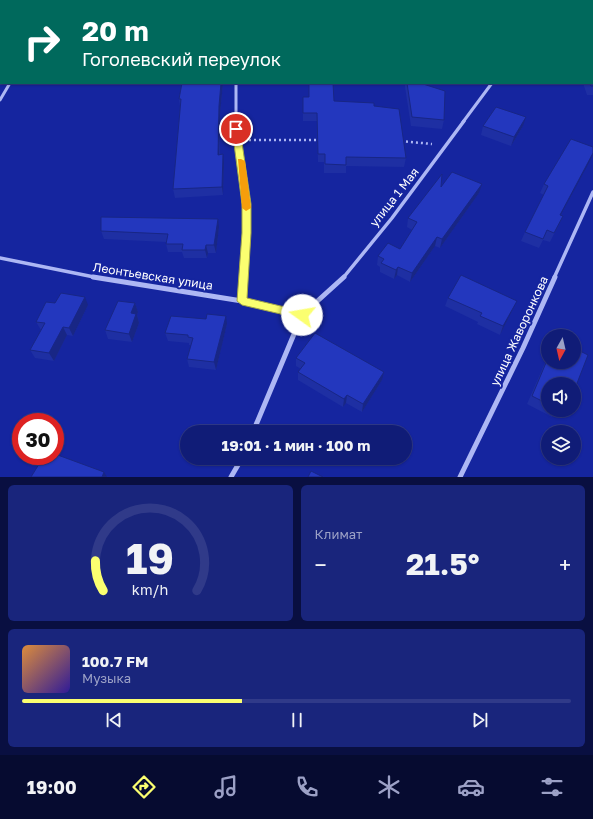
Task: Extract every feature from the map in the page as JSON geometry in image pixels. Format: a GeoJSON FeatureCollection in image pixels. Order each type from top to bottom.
{"type":"FeatureCollection","features":[{"type":"Feature","properties":{"kind":"street"},"geometry":{"type":"LineString","coordinates":[[0,100],[9,84]]}},
{"type":"Feature","properties":{"kind":"street"},"geometry":{"type":"LineString","coordinates":[[236,84],[235,117],[246,204],[247,233],[242,301]]}},
{"type":"Feature","properties":{"kind":"street","name":"улица 1 Мая"},"geometry":{"type":"LineString","coordinates":[[302,315],[342,280],[447,145],[491,84]]}},
{"type":"Feature","properties":{"kind":"street","name":"улица Жаворонкова"},"geometry":{"type":"LineString","coordinates":[[460,477],[523,348],[593,192]]}},
{"type":"Feature","properties":{"kind":"street","name":"Леонтьевская улица"},"geometry":{"type":"LineString","coordinates":[[0,258],[91,276],[242,301],[302,315]]}},
{"type":"Feature","properties":{"kind":"street"},"geometry":{"type":"LineString","coordinates":[[256,425],[302,315]]}},
{"type":"Feature","properties":{"kind":"street"},"geometry":{"type":"LineString","coordinates":[[231,477],[238,465]]}},
{"type":"Feature","properties":{"kind":"path"},"geometry":{"type":"LineString","coordinates":[[237,141],[322,140]]}},
{"type":"Feature","properties":{"kind":"path"},"geometry":{"type":"LineString","coordinates":[[397,141],[447,145]]}},
{"type":"Feature","properties":{"kind":"building"},"geometry":{"type":"Polygon","coordinates":[[[182,84],[221,84],[218,155],[223,154],[222,187],[173,189],[181,99],[179,99],[182,84]]]}},
{"type":"Feature","properties":{"kind":"building"},"geometry":{"type":"Polygon","coordinates":[[[309,84],[333,84],[334,101],[374,103],[374,106],[399,109],[406,158],[346,157],[346,165],[325,164],[325,154],[318,154],[317,113],[303,113],[303,97],[309,97],[309,84]]]}},
{"type":"Feature","properties":{"kind":"building"},"geometry":{"type":"Polygon","coordinates":[[[407,84],[423,84],[445,91],[444,120],[412,117],[407,84]]]}},
{"type":"Feature","properties":{"kind":"building"},"geometry":{"type":"Polygon","coordinates":[[[496,107],[526,117],[514,137],[483,126],[496,107]]]}},
{"type":"Feature","properties":{"kind":"building"},"geometry":{"type":"Polygon","coordinates":[[[571,139],[593,147],[593,153],[560,215],[563,216],[554,233],[547,230],[543,239],[525,232],[548,186],[544,184],[571,139]]]}},
{"type":"Feature","properties":{"kind":"building"},"geometry":{"type":"Polygon","coordinates":[[[452,172],[482,184],[442,239],[437,237],[412,273],[398,267],[396,270],[381,263],[384,259],[378,256],[388,243],[400,249],[417,222],[408,218],[442,174],[441,187],[452,172]]]}},
{"type":"Feature","properties":{"kind":"building"},"geometry":{"type":"Polygon","coordinates":[[[101,217],[218,219],[214,245],[206,245],[205,250],[182,250],[183,244],[166,244],[168,234],[101,231],[101,217]]]}},
{"type":"Feature","properties":{"kind":"building"},"geometry":{"type":"Polygon","coordinates":[[[461,275],[517,301],[503,326],[480,316],[482,313],[448,298],[461,275]]]}},
{"type":"Feature","properties":{"kind":"building"},"geometry":{"type":"Polygon","coordinates":[[[61,293],[85,297],[69,328],[63,327],[49,353],[30,350],[45,323],[36,322],[46,302],[55,303],[61,293]]]}},
{"type":"Feature","properties":{"kind":"building"},"geometry":{"type":"Polygon","coordinates":[[[118,301],[135,303],[131,313],[136,314],[129,334],[105,330],[118,301]]]}},
{"type":"Feature","properties":{"kind":"building"},"geometry":{"type":"Polygon","coordinates":[[[207,314],[226,316],[214,362],[187,359],[193,338],[188,337],[188,335],[165,333],[171,316],[206,319],[207,314]]]}},
{"type":"Feature","properties":{"kind":"building"},"geometry":{"type":"Polygon","coordinates":[[[315,333],[384,372],[363,404],[347,395],[344,399],[298,372],[305,363],[296,358],[315,333]]]}},
{"type":"Feature","properties":{"kind":"building"},"geometry":{"type":"Polygon","coordinates":[[[581,352],[588,355],[579,377],[541,377],[541,400],[532,396],[543,369],[581,369],[581,352]]]}},
{"type":"Feature","properties":{"kind":"building"},"geometry":{"type":"Polygon","coordinates":[[[64,457],[104,472],[102,477],[31,477],[38,465],[64,465],[64,457]]]}},
{"type":"Feature","properties":{"kind":"building"},"geometry":{"type":"Polygon","coordinates":[[[311,471],[323,477],[308,477],[311,471]]]}},
{"type":"Feature","properties":{"kind":"slow traffic"},"geometry":{"type":"LineString","coordinates":[[241,161],[246,208]]}},
{"type":"Feature","properties":{"kind":"route"},"geometry":{"type":"LineString","coordinates":[[236,129],[243,169],[246,204],[247,233],[242,301],[302,315]]}}]}
